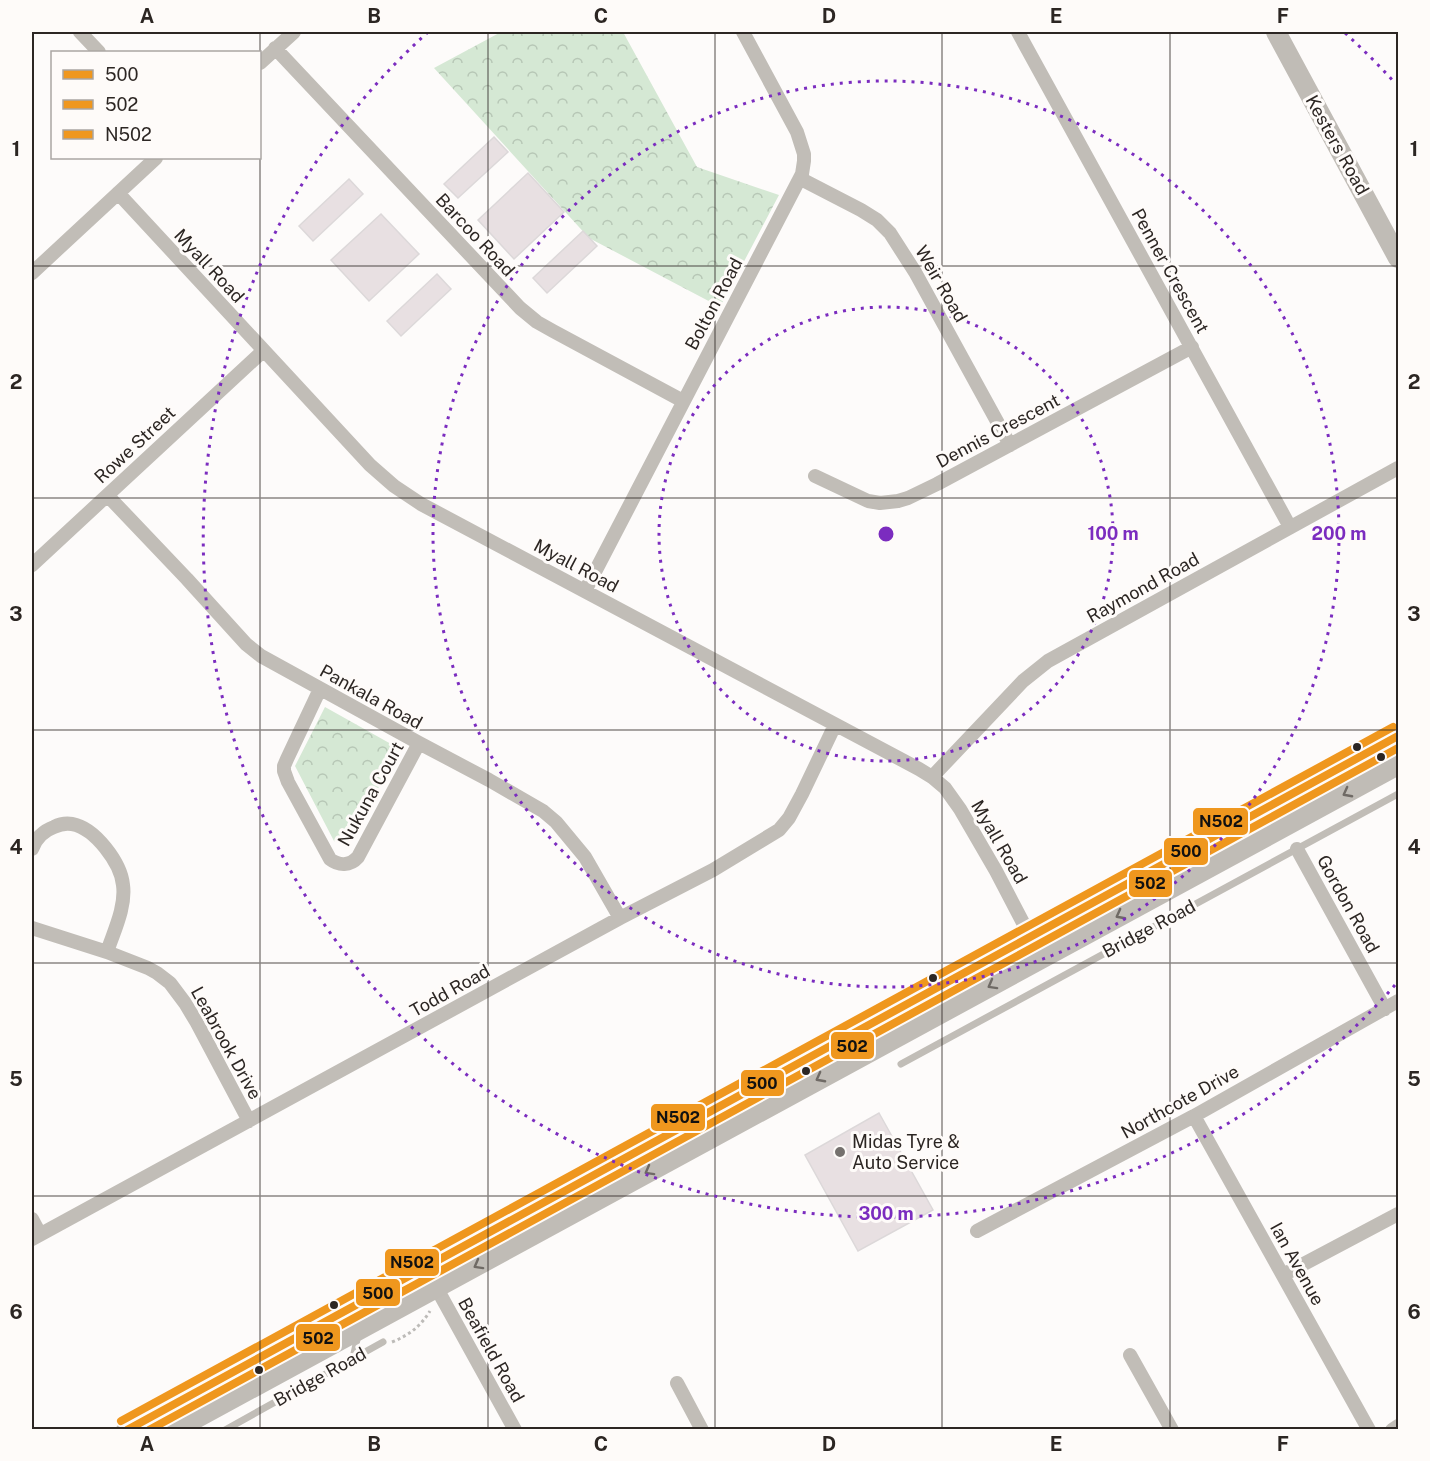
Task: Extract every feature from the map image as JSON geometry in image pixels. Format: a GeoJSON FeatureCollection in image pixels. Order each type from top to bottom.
{"type":"FeatureCollection","features":[{"type":"Feature","properties":{"kind":"main road","name":"Kesters Road"},"geometry":{"type":"LineString","coordinates":[[1276,32],[1396,249]]}},
{"type":"Feature","properties":{"kind":"main road"},"geometry":{"type":"LineString","coordinates":[[126,1430],[1398,736]]}},
{"type":"Feature","properties":{"kind":"main road","name":"Bridge Road"},"geometry":{"type":"LineString","coordinates":[[175,1430],[1398,765]]}},
{"type":"Feature","properties":{"kind":"main road"},"geometry":{"type":"LineString","coordinates":[[1030,936],[1043,957]]}},
{"type":"Feature","properties":{"kind":"main road"},"geometry":{"type":"LineString","coordinates":[[424,1266],[436,1287]]}},
{"type":"Feature","properties":{"kind":"street"},"geometry":{"type":"LineString","coordinates":[[80,32],[98,51]]}},
{"type":"Feature","properties":{"kind":"street"},"geometry":{"type":"LineString","coordinates":[[261,62],[294,32]]}},
{"type":"Feature","properties":{"kind":"street","name":"Bolton Road"},"geometry":{"type":"LineString","coordinates":[[585,591],[801,179],[804,161],[800,140],[743,32]]}},
{"type":"Feature","properties":{"kind":"street","name":"Penner Crescent"},"geometry":{"type":"LineString","coordinates":[[1022,33],[1290,527]]}},
{"type":"Feature","properties":{"kind":"street","name":"Barcoo Road"},"geometry":{"type":"LineString","coordinates":[[276,48],[520,308],[537,322],[683,401]]}},
{"type":"Feature","properties":{"kind":"street"},"geometry":{"type":"LineString","coordinates":[[32,273],[155,159]]}},
{"type":"Feature","properties":{"kind":"street","name":"Weir Road"},"geometry":{"type":"LineString","coordinates":[[801,179],[861,210],[877,220],[890,233],[915,272],[1010,445]]}},
{"type":"Feature","properties":{"kind":"street","name":"Myall Road"},"geometry":{"type":"LineString","coordinates":[[118,194],[370,465],[401,492],[932,777],[945,788],[960,809],[1030,936]]}},
{"type":"Feature","properties":{"kind":"street","name":"Dennis Crescent"},"geometry":{"type":"LineString","coordinates":[[815,476],[875,503],[889,503],[908,498],[1192,347]]}},
{"type":"Feature","properties":{"kind":"street","name":"Rowe Street"},"geometry":{"type":"LineString","coordinates":[[32,565],[263,351]]}},
{"type":"Feature","properties":{"kind":"street","name":"Raymond Road"},"geometry":{"type":"LineString","coordinates":[[932,777],[1009,695],[1036,670],[1057,656],[1398,468]]}},
{"type":"Feature","properties":{"kind":"street","name":"Pankala Road"},"geometry":{"type":"LineString","coordinates":[[108,496],[246,644],[271,662],[543,811],[556,822],[585,856],[620,918]]}},
{"type":"Feature","properties":{"kind":"street","name":"Nukuna Court"},"geometry":{"type":"LineString","coordinates":[[320,689],[287,759],[284,771],[305,815],[330,859],[334,862],[345,865],[358,857],[419,743]]}},
{"type":"Feature","properties":{"kind":"street","name":"Todd Road"},"geometry":{"type":"LineString","coordinates":[[36,1236],[712,870],[779,830],[789,818],[802,794],[835,725]]}},
{"type":"Feature","properties":{"kind":"street"},"geometry":{"type":"LineString","coordinates":[[32,849],[39,836],[50,828],[65,824],[85,829],[103,845],[121,875],[124,892],[120,914],[107,952]]}},
{"type":"Feature","properties":{"kind":"street","name":"Gordon Road"},"geometry":{"type":"LineString","coordinates":[[1297,849],[1385,1009]]}},
{"type":"Feature","properties":{"kind":"street","name":"Leabrook Drive"},"geometry":{"type":"LineString","coordinates":[[32,928],[148,968],[170,983],[197,1023],[249,1121]]}},
{"type":"Feature","properties":{"kind":"street","name":"Northcote Drive"},"geometry":{"type":"LineString","coordinates":[[977,1231],[1194,1116],[1398,1001]]}},
{"type":"Feature","properties":{"kind":"street","name":"Ian Avenue"},"geometry":{"type":"LineString","coordinates":[[1194,1116],[1369,1430]]}},
{"type":"Feature","properties":{"kind":"street"},"geometry":{"type":"LineString","coordinates":[[1283,1275],[1398,1214]]}},
{"type":"Feature","properties":{"kind":"street"},"geometry":{"type":"LineString","coordinates":[[32,1219],[36,1236]]}},
{"type":"Feature","properties":{"kind":"street","name":"Beafield Road"},"geometry":{"type":"LineString","coordinates":[[436,1287],[515,1430]]}},
{"type":"Feature","properties":{"kind":"street"},"geometry":{"type":"LineString","coordinates":[[1130,1355],[1172,1430]]}},
{"type":"Feature","properties":{"kind":"street"},"geometry":{"type":"LineString","coordinates":[[677,1383],[702,1430]]}},
{"type":"Feature","properties":{"kind":"street"},"geometry":{"type":"LineString","coordinates":[[1392,1430],[1398,1426]]}},
{"type":"Feature","properties":{"kind":"lane","name":"Bridge Road"},"geometry":{"type":"LineString","coordinates":[[901,1064],[1398,794]]}},
{"type":"Feature","properties":{"kind":"lane"},"geometry":{"type":"LineString","coordinates":[[353,1358],[358,1330]]}},
{"type":"Feature","properties":{"kind":"lane","name":"Bridge Road"},"geometry":{"type":"LineString","coordinates":[[225,1430],[353,1358],[387,1342]]}},
{"type":"Feature","properties":{"kind":"path"},"geometry":{"type":"LineString","coordinates":[[387,1342],[403,1338],[413,1331],[423,1322],[431,1309]]}},
{"type":"Feature","properties":{"kind":"green space"},"geometry":{"type":"Polygon","coordinates":[[[501,32],[623,32],[697,167],[779,195],[720,307],[589,238],[434,68],[501,32]]]}},
{"type":"Feature","properties":{"kind":"green space"},"geometry":{"type":"Polygon","coordinates":[[[325,707],[400,749],[346,846],[334,841],[295,766],[325,707]]]}},
{"type":"Feature","properties":{"kind":"building"},"geometry":{"type":"Polygon","coordinates":[[[494,137],[508,152],[458,198],[444,184],[494,137]]]}},
{"type":"Feature","properties":{"kind":"building"},"geometry":{"type":"Polygon","coordinates":[[[528,173],[564,212],[514,259],[478,220],[528,173]]]}},
{"type":"Feature","properties":{"kind":"building"},"geometry":{"type":"Polygon","coordinates":[[[349,179],[363,194],[313,241],[299,226],[349,179]]]}},
{"type":"Feature","properties":{"kind":"building"},"geometry":{"type":"Polygon","coordinates":[[[381,214],[419,254],[369,301],[331,260],[381,214]]]}},
{"type":"Feature","properties":{"kind":"building"},"geometry":{"type":"Polygon","coordinates":[[[583,231],[597,246],[547,293],[533,278],[583,231]]]}},
{"type":"Feature","properties":{"kind":"building"},"geometry":{"type":"Polygon","coordinates":[[[437,274],[451,289],[401,336],[387,321],[437,274]]]}},
{"type":"Feature","properties":{"kind":"building"},"geometry":{"type":"Polygon","coordinates":[[[879,1113],[933,1210],[858,1251],[805,1155],[879,1113]]]}},
{"type":"Feature","properties":{"kind":"transit line","name":"N502"},"geometry":{"type":"LineString","coordinates":[[121,1421],[1393,727]]}},
{"type":"Feature","properties":{"kind":"transit line","name":"500"},"geometry":{"type":"LineString","coordinates":[[127,1430],[1398,736]]}},
{"type":"Feature","properties":{"kind":"transit line","name":"502"},"geometry":{"type":"LineString","coordinates":[[149,1430],[1398,748]]}},
{"type":"Feature","properties":{"kind":"place","name":"Midas Tyre & Auto Service"},"geometry":{"type":"Point","coordinates":[840,1152]}}]}
